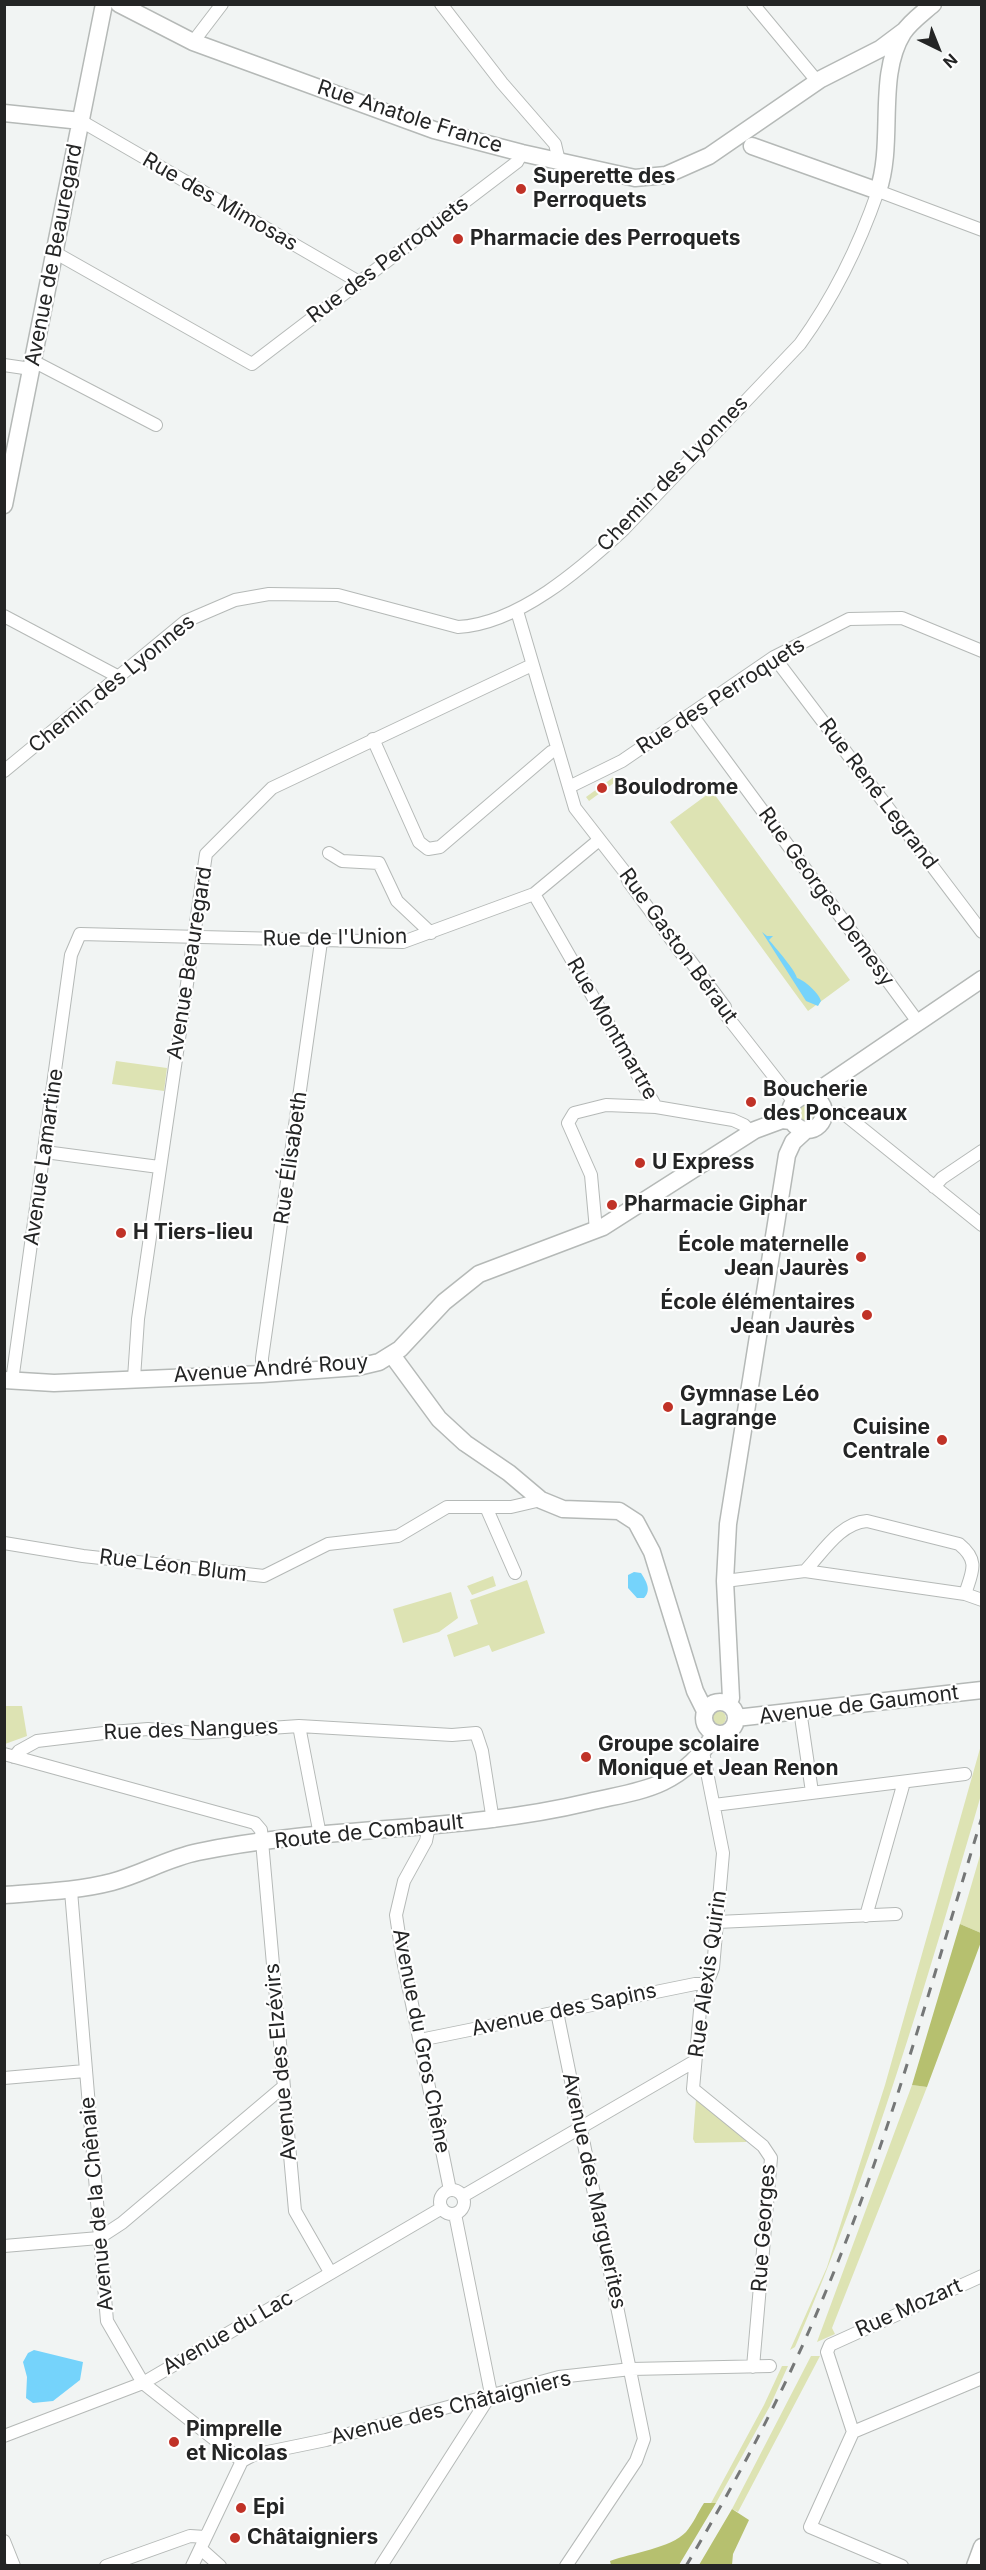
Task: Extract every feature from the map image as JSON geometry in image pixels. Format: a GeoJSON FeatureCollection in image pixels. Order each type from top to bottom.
{"type":"FeatureCollection","features":[{"type":"Feature","properties":{"kind":"street","name":"Avenue de Beauregard"},"geometry":{"type":"LineString","coordinates":[[4,505],[104,4]]}},
{"type":"Feature","properties":{"kind":"street","name":"Rue Anatole France"},"geometry":{"type":"LineString","coordinates":[[119,4],[193,42],[434,130],[620,176],[650,178],[683,169],[728,144],[817,81],[886,53],[904,31],[933,4]]}},
{"type":"Feature","properties":{"kind":"street"},"geometry":{"type":"LineString","coordinates":[[193,42],[222,4]]}},
{"type":"Feature","properties":{"kind":"street"},"geometry":{"type":"LineString","coordinates":[[441,4],[555,144],[559,160]]}},
{"type":"Feature","properties":{"kind":"street"},"geometry":{"type":"LineString","coordinates":[[753,4],[817,81]]}},
{"type":"Feature","properties":{"kind":"street"},"geometry":{"type":"LineString","coordinates":[[878,191],[886,155],[886,53]]}},
{"type":"Feature","properties":{"kind":"street"},"geometry":{"type":"LineString","coordinates":[[4,113],[81,121]]}},
{"type":"Feature","properties":{"kind":"street","name":"Rue des Mimosas"},"geometry":{"type":"LineString","coordinates":[[81,121],[359,282]]}},
{"type":"Feature","properties":{"kind":"street"},"geometry":{"type":"LineString","coordinates":[[750,127],[749,137],[752,146]]}},
{"type":"Feature","properties":{"kind":"street"},"geometry":{"type":"LineString","coordinates":[[728,144],[752,146],[981,230]]}},
{"type":"Feature","properties":{"kind":"street","name":"Rue des Perroquets"},"geometry":{"type":"LineString","coordinates":[[54,252],[252,364],[517,162],[522,153]]}},
{"type":"Feature","properties":{"kind":"street","name":"Chemin des Lyonnes"},"geometry":{"type":"LineString","coordinates":[[4,771],[191,619],[235,600],[269,594],[339,595],[458,627],[477,626],[517,611],[594,556],[624,529],[800,344],[833,293],[867,223],[878,191]]}},
{"type":"Feature","properties":{"kind":"street"},"geometry":{"type":"LineString","coordinates":[[4,365],[32,365],[156,425]]}},
{"type":"Feature","properties":{"kind":"street"},"geometry":{"type":"LineString","coordinates":[[517,611],[569,787]]}},
{"type":"Feature","properties":{"kind":"street"},"geometry":{"type":"LineString","coordinates":[[4,616],[119,676]]}},
{"type":"Feature","properties":{"kind":"street","name":"Rue des Perroquets"},"geometry":{"type":"LineString","coordinates":[[569,787],[622,761],[774,657],[849,619],[867,616],[902,618],[981,651]]}},
{"type":"Feature","properties":{"kind":"street","name":"Rue René Legrand"},"geometry":{"type":"LineString","coordinates":[[774,657],[981,932]]}},
{"type":"Feature","properties":{"kind":"street","name":"Avenue Beauregard"},"geometry":{"type":"LineString","coordinates":[[135,1378],[133,1367],[159,1167],[206,854],[272,788],[532,665]]}},
{"type":"Feature","properties":{"kind":"street","name":"Rue Georges Demesy"},"geometry":{"type":"LineString","coordinates":[[692,715],[918,1022]]}},
{"type":"Feature","properties":{"kind":"street"},"geometry":{"type":"LineString","coordinates":[[373,739],[419,842],[428,849],[440,846],[551,752],[558,750]]}},
{"type":"Feature","properties":{"kind":"street","name":"Rue Gaston Béraut"},"geometry":{"type":"LineString","coordinates":[[569,787],[575,808],[624,871],[629,882],[682,954],[689,959],[725,1007],[732,1023],[806,1108]]}},
{"type":"Feature","properties":{"kind":"street","name":"Rue de l'Union"},"geometry":{"type":"LineString","coordinates":[[80,934],[321,942],[403,942],[534,894],[599,840]]}},
{"type":"Feature","properties":{"kind":"street"},"geometry":{"type":"LineString","coordinates":[[328,853],[342,861],[380,863],[397,901],[431,933]]}},
{"type":"Feature","properties":{"kind":"street","name":"Rue Montmartre"},"geometry":{"type":"LineString","coordinates":[[534,894],[656,1107],[733,1120],[753,1132]]}},
{"type":"Feature","properties":{"kind":"street","name":"Avenue Lamartine"},"geometry":{"type":"LineString","coordinates":[[8,1381],[45,1152],[71,955],[80,934]]}},
{"type":"Feature","properties":{"kind":"street","name":"Rue Élisabeth"},"geometry":{"type":"LineString","coordinates":[[262,1374],[262,1358],[321,942]]}},
{"type":"Feature","properties":{"kind":"street","name":"Avenue André Rouy"},"geometry":{"type":"LineString","coordinates":[[8,1381],[54,1383],[262,1374],[358,1367],[392,1355],[444,1302],[478,1274],[596,1230],[753,1132],[767,1115],[806,1108],[837,1077],[981,979]]}},
{"type":"Feature","properties":{"kind":"street"},"geometry":{"type":"LineString","coordinates":[[596,1230],[591,1175],[568,1123],[574,1113],[606,1105],[656,1107]]}},
{"type":"Feature","properties":{"kind":"street"},"geometry":{"type":"LineString","coordinates":[[806,1108],[797,1127],[806,1130]]}},
{"type":"Feature","properties":{"kind":"street"},"geometry":{"type":"LineString","coordinates":[[392,1355],[440,1419],[465,1443],[509,1473],[541,1500],[563,1509],[619,1511],[632,1518],[641,1527],[652,1552],[695,1691],[705,1711],[705,1725],[715,1733],[729,1731],[732,1711],[725,1581],[728,1524],[787,1155],[794,1142],[806,1130],[817,1127],[806,1108]]}},
{"type":"Feature","properties":{"kind":"street"},"geometry":{"type":"LineString","coordinates":[[806,1108],[844,1114],[981,1225]]}},
{"type":"Feature","properties":{"kind":"street"},"geometry":{"type":"LineString","coordinates":[[934,1186],[981,1151]]}},
{"type":"Feature","properties":{"kind":"street"},"geometry":{"type":"LineString","coordinates":[[45,1152],[159,1167]]}},
{"type":"Feature","properties":{"kind":"street","name":"Rue Léon Blum"},"geometry":{"type":"LineString","coordinates":[[4,1543],[82,1556],[264,1576],[328,1544],[398,1536],[447,1506],[511,1507],[541,1500]]}},
{"type":"Feature","properties":{"kind":"street"},"geometry":{"type":"LineString","coordinates":[[486,1507],[514,1573]]}},
{"type":"Feature","properties":{"kind":"street"},"geometry":{"type":"LineString","coordinates":[[805,1571],[844,1529],[855,1522],[867,1521],[959,1544],[970,1553],[973,1566],[965,1594]]}},
{"type":"Feature","properties":{"kind":"street"},"geometry":{"type":"LineString","coordinates":[[725,1581],[805,1571],[965,1594],[981,1600]]}},
{"type":"Feature","properties":{"kind":"street","name":"Avenue de Gaumont"},"geometry":{"type":"LineString","coordinates":[[732,1711],[800,1710],[981,1690]]}},
{"type":"Feature","properties":{"kind":"street"},"geometry":{"type":"LineString","coordinates":[[705,1711],[712,1703],[732,1711]]}},
{"type":"Feature","properties":{"kind":"street"},"geometry":{"type":"LineString","coordinates":[[800,1710],[812,1792]]}},
{"type":"Feature","properties":{"kind":"street"},"geometry":{"type":"LineString","coordinates":[[299,1726],[452,1735],[476,1733],[482,1751],[493,1821]]}},
{"type":"Feature","properties":{"kind":"street","name":"Rue des Nangues"},"geometry":{"type":"LineString","coordinates":[[9,1756],[37,1741],[112,1732],[148,1729],[196,1733],[299,1726],[320,1835]]}},
{"type":"Feature","properties":{"kind":"street","name":"Route de Combault"},"geometry":{"type":"LineString","coordinates":[[4,1895],[71,1897],[197,1852],[320,1835],[493,1821],[566,1807],[651,1787],[682,1770],[703,1752],[715,1733]]}},
{"type":"Feature","properties":{"kind":"street","name":"Rue Alexis Quirin"},"geometry":{"type":"LineString","coordinates":[[693,2089],[702,1999],[713,1968],[723,1853],[703,1752]]}},
{"type":"Feature","properties":{"kind":"street"},"geometry":{"type":"LineString","coordinates":[[9,1756],[46,1764],[255,1823],[261,1830],[263,1842]]}},
{"type":"Feature","properties":{"kind":"street"},"geometry":{"type":"LineString","coordinates":[[714,1804],[965,1774]]}},
{"type":"Feature","properties":{"kind":"street"},"geometry":{"type":"LineString","coordinates":[[866,1916],[904,1782]]}},
{"type":"Feature","properties":{"kind":"street","name":"Avenue du Gros Chêne"},"geometry":{"type":"LineString","coordinates":[[429,1826],[426,1841],[405,1881],[396,1915],[450,2190]]}},
{"type":"Feature","properties":{"kind":"street","name":"Avenue des Elzévirs"},"geometry":{"type":"LineString","coordinates":[[263,1842],[295,2211],[330,2272]]}},
{"type":"Feature","properties":{"kind":"street","name":"Avenue de la Chênaie"},"geometry":{"type":"LineString","coordinates":[[71,1897],[107,2321],[143,2383],[242,2461]]}},
{"type":"Feature","properties":{"kind":"street"},"geometry":{"type":"LineString","coordinates":[[717,1922],[896,1914]]}},
{"type":"Feature","properties":{"kind":"street","name":"Avenue des Sapins"},"geometry":{"type":"LineString","coordinates":[[420,2040],[695,1984],[708,1984]]}},
{"type":"Feature","properties":{"kind":"street","name":"Avenue des Marguerites"},"geometry":{"type":"LineString","coordinates":[[557,2012],[643,2434],[642,2449],[566,2565]]}},
{"type":"Feature","properties":{"kind":"street"},"geometry":{"type":"LineString","coordinates":[[463,2196],[695,2061]]}},
{"type":"Feature","properties":{"kind":"street"},"geometry":{"type":"LineString","coordinates":[[4,2078],[85,2071]]}},
{"type":"Feature","properties":{"kind":"street"},"geometry":{"type":"LineString","coordinates":[[4,2246],[99,2238],[122,2223],[283,2086]]}},
{"type":"Feature","properties":{"kind":"street","name":"Rue Georges"},"geometry":{"type":"LineString","coordinates":[[693,2089],[763,2146],[771,2158],[753,2367]]}},
{"type":"Feature","properties":{"kind":"street"},"geometry":{"type":"LineString","coordinates":[[450,2190],[458,2191],[463,2196],[464,2207],[454,2214],[447,2213],[442,2208],[441,2197],[450,2190]]}},
{"type":"Feature","properties":{"kind":"street","name":"Avenue du Lac"},"geometry":{"type":"LineString","coordinates":[[4,2436],[143,2383],[442,2208]]}},
{"type":"Feature","properties":{"kind":"street"},"geometry":{"type":"LineString","coordinates":[[381,2565],[491,2394],[454,2214]]}},
{"type":"Feature","properties":{"kind":"street","name":"Rue Mozart"},"geometry":{"type":"LineString","coordinates":[[853,2432],[827,2352],[830,2345],[981,2276]]}},
{"type":"Feature","properties":{"kind":"street","name":"Avenue des Châtaigniers"},"geometry":{"type":"LineString","coordinates":[[242,2461],[254,2455],[326,2440],[559,2377],[631,2369],[770,2366]]}},
{"type":"Feature","properties":{"kind":"street"},"geometry":{"type":"LineString","coordinates":[[902,2565],[810,2527],[853,2432],[981,2378]]}},
{"type":"Feature","properties":{"kind":"street"},"geometry":{"type":"LineString","coordinates":[[192,2565],[242,2461]]}},
{"type":"Feature","properties":{"kind":"street"},"geometry":{"type":"LineString","coordinates":[[106,2565],[190,2536],[203,2543],[220,2565]]}},
{"type":"Feature","properties":{"kind":"street"},"geometry":{"type":"LineString","coordinates":[[4,2541],[14,2565]]}},
{"type":"Feature","properties":{"kind":"street"},"geometry":{"type":"LineString","coordinates":[[975,2565],[981,2547]]}},
{"type":"Feature","properties":{"kind":"green space","name":"Boulodrome"},"geometry":{"type":"Polygon","coordinates":[[[615,776],[618,780],[589,801],[586,797],[615,776]]]}},
{"type":"Feature","properties":{"kind":"green space"},"geometry":{"type":"Polygon","coordinates":[[[712,791],[850,980],[808,1011],[670,822],[712,791]]]}},
{"type":"Feature","properties":{"kind":"green space"},"geometry":{"type":"Polygon","coordinates":[[[116,1061],[167,1068],[164,1091],[112,1084],[116,1061]]]}},
{"type":"Feature","properties":{"kind":"green space"},"geometry":{"type":"Polygon","coordinates":[[[804,1105],[810,1105],[815,1113],[813,1119],[804,1121],[799,1116],[799,1110],[804,1105]]]}},
{"type":"Feature","properties":{"kind":"green space"},"geometry":{"type":"Polygon","coordinates":[[[493,1576],[496,1586],[472,1595],[467,1586],[493,1576]]]}},
{"type":"Feature","properties":{"kind":"green space"},"geometry":{"type":"Polygon","coordinates":[[[527,1580],[545,1633],[492,1652],[489,1645],[454,1657],[447,1635],[478,1624],[470,1600],[527,1580]]]}},
{"type":"Feature","properties":{"kind":"green space"},"geometry":{"type":"Polygon","coordinates":[[[451,1592],[458,1618],[439,1632],[403,1643],[393,1609],[451,1592]]]}},
{"type":"Feature","properties":{"kind":"green space"},"geometry":{"type":"Polygon","coordinates":[[[5,1706],[22,1706],[27,1736],[5,1744],[5,1706]]]}},
{"type":"Feature","properties":{"kind":"green space"},"geometry":{"type":"Polygon","coordinates":[[[716,1711],[722,1711],[726,1718],[722,1725],[716,1725],[712,1721],[712,1715],[716,1711]]]}},
{"type":"Feature","properties":{"kind":"green space"},"geometry":{"type":"Polygon","coordinates":[[[981,1745],[981,1795],[897,2074],[823,2280],[795,2347],[790,2350],[827,2267],[885,2085],[981,1745]]]}},
{"type":"Feature","properties":{"kind":"green space"},"geometry":{"type":"Polygon","coordinates":[[[981,1852],[981,1933],[960,1924],[981,1852]]]}},
{"type":"Feature","properties":{"kind":"green space"},"geometry":{"type":"Polygon","coordinates":[[[960,1924],[981,1933],[981,1942],[927,2087],[912,2085],[960,1924]]]}},
{"type":"Feature","properties":{"kind":"green space"},"geometry":{"type":"Polygon","coordinates":[[[912,2085],[927,2087],[832,2328],[835,2334],[817,2342],[912,2085]]]}},
{"type":"Feature","properties":{"kind":"green space"},"geometry":{"type":"Polygon","coordinates":[[[696,2099],[746,2138],[746,2142],[695,2143],[693,2139],[696,2099]]]}},
{"type":"Feature","properties":{"kind":"green space"},"geometry":{"type":"Polygon","coordinates":[[[811,2356],[820,2356],[738,2512],[732,2509],[811,2356]]]}},
{"type":"Feature","properties":{"kind":"green space"},"geometry":{"type":"Polygon","coordinates":[[[782,2366],[788,2366],[770,2406],[716,2503],[711,2503],[764,2405],[782,2366]]]}},
{"type":"Feature","properties":{"kind":"green space"},"geometry":{"type":"Polygon","coordinates":[[[704,2503],[716,2503],[679,2565],[611,2565],[610,2561],[661,2546],[679,2538],[689,2529],[704,2503]]]}},
{"type":"Feature","properties":{"kind":"green space"},"geometry":{"type":"Polygon","coordinates":[[[732,2509],[749,2520],[733,2554],[732,2565],[699,2565],[732,2509]]]}},
{"type":"Feature","properties":{"kind":"water"},"geometry":{"type":"Polygon","coordinates":[[[762,932],[767,936],[773,936],[769,940],[797,978],[817,994],[821,1001],[818,1006],[806,1001],[762,932]]]}},
{"type":"Feature","properties":{"kind":"water"},"geometry":{"type":"Polygon","coordinates":[[[634,1572],[641,1573],[646,1582],[648,1592],[644,1598],[637,1598],[628,1588],[628,1575],[634,1572]]]}},
{"type":"Feature","properties":{"kind":"water"},"geometry":{"type":"Polygon","coordinates":[[[34,2350],[83,2362],[80,2380],[53,2401],[33,2403],[26,2398],[27,2377],[23,2362],[28,2353],[34,2350]]]}},
{"type":"Feature","properties":{"kind":"railway"},"geometry":{"type":"LineString","coordinates":[[686,2566],[725,2499],[779,2396],[849,2233],[891,2116],[982,1817]]}},
{"type":"Feature","properties":{"kind":"place","name":"Superette des Perroquets"},"geometry":{"type":"Point","coordinates":[521,189]}},
{"type":"Feature","properties":{"kind":"place","name":"Pharmacie des Perroquets"},"geometry":{"type":"Point","coordinates":[458,239]}},
{"type":"Feature","properties":{"kind":"place","name":"Boulodrome"},"geometry":{"type":"Point","coordinates":[602,788]}},
{"type":"Feature","properties":{"kind":"place","name":"Boucherie des Ponceaux"},"geometry":{"type":"Point","coordinates":[751,1102]}},
{"type":"Feature","properties":{"kind":"place","name":"U Express"},"geometry":{"type":"Point","coordinates":[640,1163]}},
{"type":"Feature","properties":{"kind":"place","name":"Pharmacie Giphar"},"geometry":{"type":"Point","coordinates":[612,1205]}},
{"type":"Feature","properties":{"kind":"place","name":"H Tiers-lieu"},"geometry":{"type":"Point","coordinates":[121,1233]}},
{"type":"Feature","properties":{"kind":"place","name":"École maternelle Jean Jaurès"},"geometry":{"type":"Point","coordinates":[861,1257]}},
{"type":"Feature","properties":{"kind":"place","name":"École élémentaires Jean Jaurès"},"geometry":{"type":"Point","coordinates":[867,1315]}},
{"type":"Feature","properties":{"kind":"place","name":"Gymnase Léo Lagrange"},"geometry":{"type":"Point","coordinates":[668,1407]}},
{"type":"Feature","properties":{"kind":"place","name":"Cuisine Centrale"},"geometry":{"type":"Point","coordinates":[942,1440]}},
{"type":"Feature","properties":{"kind":"place","name":"Groupe scolaire Monique et Jean Renon"},"geometry":{"type":"Point","coordinates":[586,1757]}},
{"type":"Feature","properties":{"kind":"place","name":"Pimprelle et Nicolas"},"geometry":{"type":"Point","coordinates":[174,2442]}},
{"type":"Feature","properties":{"kind":"place","name":"Epi"},"geometry":{"type":"Point","coordinates":[241,2508]}},
{"type":"Feature","properties":{"kind":"place","name":"Châtaigniers"},"geometry":{"type":"Point","coordinates":[235,2538]}}]}
